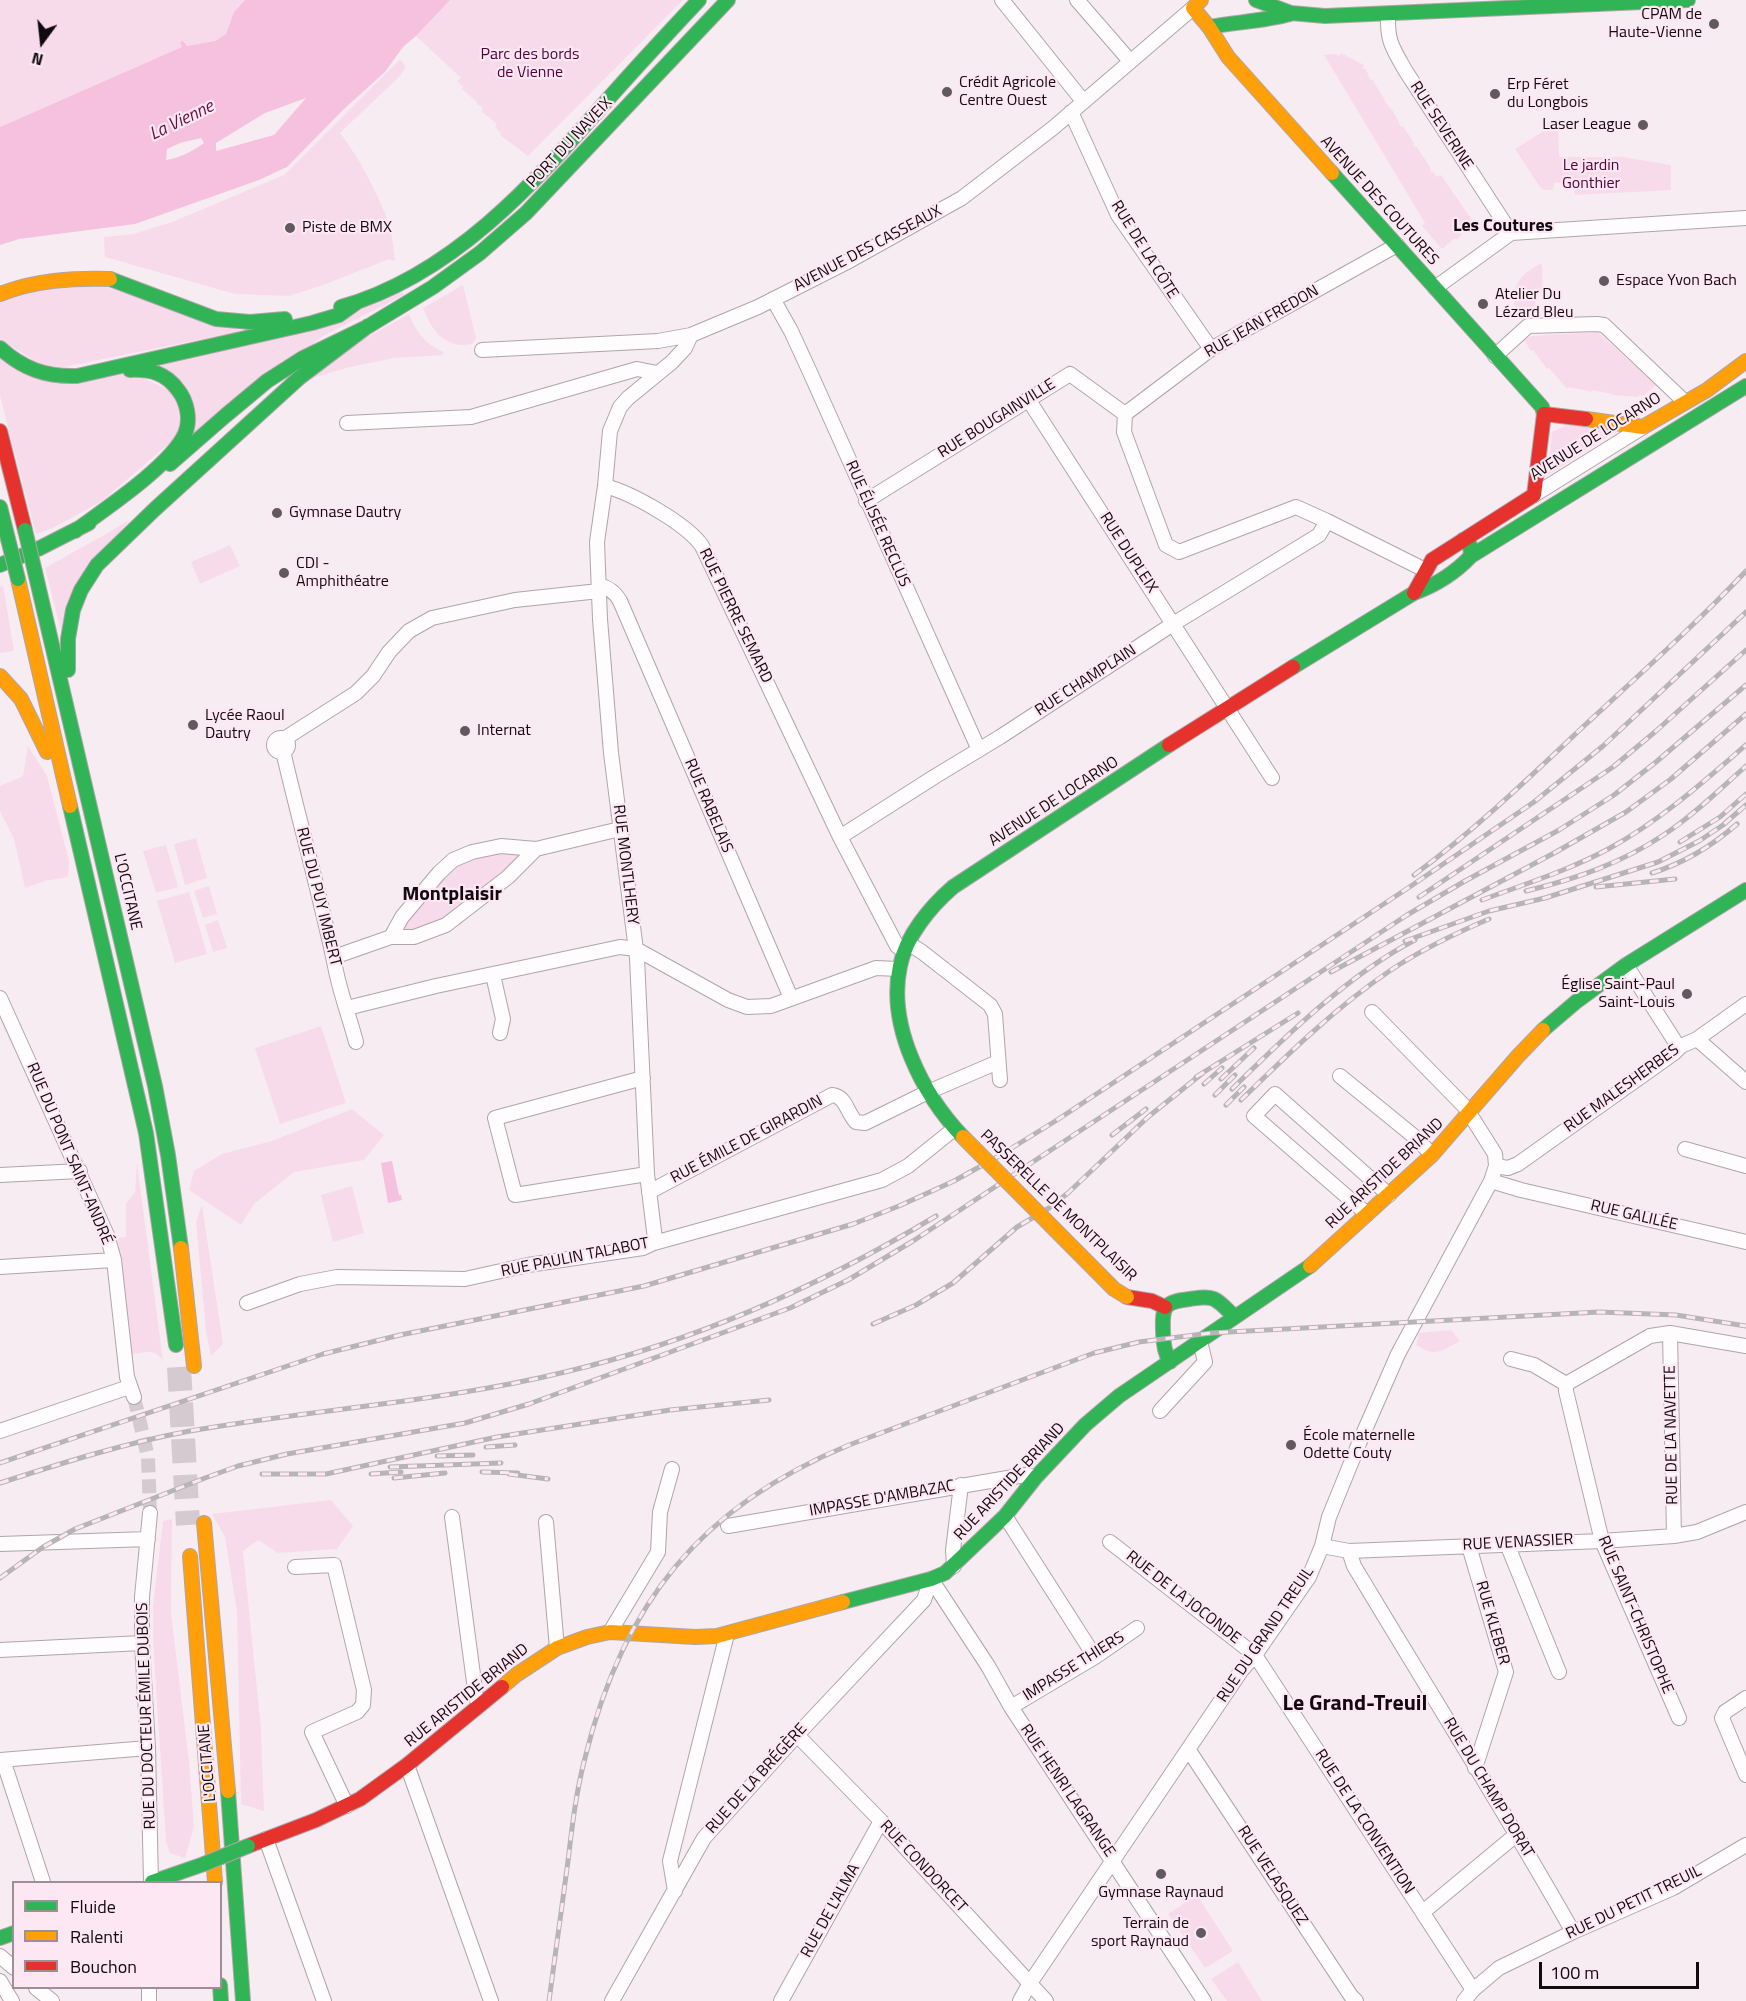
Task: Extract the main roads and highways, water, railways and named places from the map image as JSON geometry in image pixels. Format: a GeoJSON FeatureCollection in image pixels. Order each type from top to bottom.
{"type":"FeatureCollection","features":[{"type":"Feature","properties":{"kind":"main road","name":"PORT DU NAVEIX"},"geometry":{"type":"LineString","coordinates":[[356,303],[417,274],[459,247],[486,226],[524,192],[699,0]]}},
{"type":"Feature","properties":{"kind":"main road","name":"PORT DU NAVEIX"},"geometry":{"type":"LineString","coordinates":[[368,326],[424,294],[495,244],[728,0]]}},
{"type":"Feature","properties":{"kind":"main road"},"geometry":{"type":"LineString","coordinates":[[1256,0],[1291,13],[1325,16],[1688,0]]}},
{"type":"Feature","properties":{"kind":"main road"},"geometry":{"type":"LineString","coordinates":[[1297,0],[1321,4],[1422,0]]}},
{"type":"Feature","properties":{"kind":"main road","name":"AVENUE DES COUTURES"},"geometry":{"type":"LineString","coordinates":[[1197,4],[1228,57],[1542,407],[1544,414]]}},
{"type":"Feature","properties":{"kind":"main road"},"geometry":{"type":"LineString","coordinates":[[1209,27],[1276,18],[1291,13]]}},
{"type":"Feature","properties":{"kind":"main road"},"geometry":{"type":"LineString","coordinates":[[0,282],[12,277],[70,269],[148,291],[191,310],[216,319],[234,322],[275,321],[356,303]]}},
{"type":"Feature","properties":{"kind":"main road"},"geometry":{"type":"LineString","coordinates":[[0,294],[14,287],[69,278],[110,279]]}},
{"type":"Feature","properties":{"kind":"main road"},"geometry":{"type":"LineString","coordinates":[[0,348],[22,367],[43,375],[63,377],[105,370],[312,323],[339,315],[356,303]]}},
{"type":"Feature","properties":{"kind":"main road"},"geometry":{"type":"LineString","coordinates":[[0,565],[38,549],[112,511],[147,484],[243,400],[282,371],[317,349],[368,326]]}},
{"type":"Feature","properties":{"kind":"main road"},"geometry":{"type":"LineString","coordinates":[[81,770],[67,651],[73,610],[81,590],[97,565],[298,378],[368,326]]}},
{"type":"Feature","properties":{"kind":"main road","name":"AVENUE DE LOCARNO"},"geometry":{"type":"LineString","coordinates":[[1425,570],[1432,560],[1534,495],[1544,414],[1643,427],[1707,390],[1746,361]]}},
{"type":"Feature","properties":{"kind":"main road"},"geometry":{"type":"LineString","coordinates":[[75,531],[124,494],[169,455],[179,444],[187,423],[184,399],[164,376],[150,370],[105,370]]}},
{"type":"Feature","properties":{"kind":"main road","name":"AVENUE DE LOCARNO"},"geometry":{"type":"LineString","coordinates":[[958,1133],[939,1110],[917,1070],[901,1022],[896,994],[898,969],[906,947],[916,930],[950,890],[1227,707],[1414,593],[1433,587],[1437,582],[1461,568],[1471,556],[1746,386]]}},
{"type":"Feature","properties":{"kind":"main road","name":"L'OCCITANE"},"geometry":{"type":"LineString","coordinates":[[0,431],[35,572],[168,1148],[178,1215],[194,1366]]}},
{"type":"Feature","properties":{"kind":"main road"},"geometry":{"type":"LineString","coordinates":[[0,507],[146,1133],[178,1355]]}},
{"type":"Feature","properties":{"kind":"main road"},"geometry":{"type":"LineString","coordinates":[[1463,540],[1470,545],[1471,556]]}},
{"type":"Feature","properties":{"kind":"main road"},"geometry":{"type":"LineString","coordinates":[[1414,593],[1425,570],[1437,582]]}},
{"type":"Feature","properties":{"kind":"main road"},"geometry":{"type":"LineString","coordinates":[[0,676],[21,699],[44,743],[76,834]]}},
{"type":"Feature","properties":{"kind":"main road","name":"RUE ARISTIDE BRIAND"},"geometry":{"type":"LineString","coordinates":[[154,1881],[204,1864],[360,1799],[408,1765],[533,1662],[556,1648],[610,1632],[695,1637],[727,1634],[931,1580],[945,1573],[1005,1516],[1036,1477],[1085,1425],[1119,1396],[1313,1264],[1389,1195],[1432,1155],[1518,1056],[1549,1024],[1626,965],[1746,890]]}},
{"type":"Feature","properties":{"kind":"main road","name":"PASSERELLE DE MONTPLAISIR"},"geometry":{"type":"LineString","coordinates":[[958,1133],[1114,1289],[1127,1297],[1152,1301],[1165,1306]]}},
{"type":"Feature","properties":{"kind":"main road"},"geometry":{"type":"LineString","coordinates":[[1170,1362],[1164,1353],[1162,1317],[1165,1306],[1175,1299],[1215,1299],[1234,1317]]}},
{"type":"Feature","properties":{"kind":"main road","name":"L'OCCITANE"},"geometry":{"type":"LineString","coordinates":[[204,1523],[234,1864],[243,2001]]}},
{"type":"Feature","properties":{"kind":"main road","name":"L'OCCITANE"},"geometry":{"type":"LineString","coordinates":[[189,1537],[215,1881]]}},
{"type":"Feature","properties":{"kind":"water","name":"La Vienne"},"geometry":{"type":"Polygon","coordinates":[[[245,0],[450,0],[403,47],[385,72],[344,109],[287,167],[259,180],[135,224],[19,239],[0,245],[0,127],[182,47],[180,42],[183,41],[187,46],[215,41],[226,34],[234,12],[245,0]],[[306,98],[265,113],[216,143],[216,151],[274,135],[306,98]],[[201,138],[167,149],[166,160],[195,149],[204,143],[201,138]]]}},
{"type":"Feature","properties":{"kind":"water"},"geometry":{"type":"Polygon","coordinates":[[[392,1161],[402,1200],[388,1203],[381,1163],[392,1161]]]}},
{"type":"Feature","properties":{"kind":"tunnel"},"geometry":{"type":"LineString","coordinates":[[179,1367],[188,1525]]}},
{"type":"Feature","properties":{"kind":"tunnel"},"geometry":{"type":"LineString","coordinates":[[134,1397],[148,1457],[150,1513]]}},
{"type":"Feature","properties":{"kind":"railway"},"geometry":{"type":"LineString","coordinates":[[1414,875],[1459,840],[1523,783],[1687,630],[1746,571]]}},
{"type":"Feature","properties":{"kind":"railway"},"geometry":{"type":"LineString","coordinates":[[0,1463],[323,1354],[400,1335],[644,1286],[853,1224],[954,1181],[1057,1120],[1534,802],[1603,746],[1746,612]]}},
{"type":"Feature","properties":{"kind":"railway"},"geometry":{"type":"LineString","coordinates":[[1419,897],[1613,767],[1746,650]]}},
{"type":"Feature","properties":{"kind":"railway"},"geometry":{"type":"LineString","coordinates":[[0,1578],[43,1547],[75,1529],[238,1466],[287,1454],[465,1423],[529,1404],[790,1308],[848,1280],[913,1241],[1407,915],[1559,830],[1614,795],[1746,685]]}},
{"type":"Feature","properties":{"kind":"railway"},"geometry":{"type":"LineString","coordinates":[[1331,972],[1626,812],[1671,779],[1746,714]]}},
{"type":"Feature","properties":{"kind":"railway"},"geometry":{"type":"LineString","coordinates":[[1482,900],[1579,863],[1629,837],[1681,800],[1746,745]]}},
{"type":"Feature","properties":{"kind":"railway"},"geometry":{"type":"LineString","coordinates":[[1526,891],[1598,869],[1649,844],[1686,819],[1746,766]]}},
{"type":"Feature","properties":{"kind":"railway"},"geometry":{"type":"LineString","coordinates":[[1680,842],[1720,817],[1746,794]]}},
{"type":"Feature","properties":{"kind":"railway"},"geometry":{"type":"LineString","coordinates":[[1405,941],[1489,911],[1545,898],[1658,862],[1699,841],[1723,825],[1746,805]]}},
{"type":"Feature","properties":{"kind":"railway"},"geometry":{"type":"LineString","coordinates":[[1652,873],[1697,853],[1718,840],[1737,824]]}},
{"type":"Feature","properties":{"kind":"railway"},"geometry":{"type":"LineString","coordinates":[[1596,887],[1675,879]]}},
{"type":"Feature","properties":{"kind":"railway"},"geometry":{"type":"LineString","coordinates":[[1241,1100],[1313,1032],[1371,984],[1426,949],[1489,919]]}},
{"type":"Feature","properties":{"kind":"railway"},"geometry":{"type":"LineString","coordinates":[[1232,1089],[1342,988],[1390,954],[1415,940]]}},
{"type":"Feature","properties":{"kind":"railway"},"geometry":{"type":"LineString","coordinates":[[1196,1077],[1298,1013]]}},
{"type":"Feature","properties":{"kind":"railway"},"geometry":{"type":"LineString","coordinates":[[1221,1079],[1254,1048]]}},
{"type":"Feature","properties":{"kind":"railway"},"geometry":{"type":"LineString","coordinates":[[1204,1084],[1222,1068]]}},
{"type":"Feature","properties":{"kind":"railway"},"geometry":{"type":"LineString","coordinates":[[873,1324],[916,1305],[953,1283],[1017,1227],[1049,1208],[1068,1193],[1148,1117],[1204,1072]]}},
{"type":"Feature","properties":{"kind":"railway"},"geometry":{"type":"LineString","coordinates":[[1215,1095],[1235,1075]]}},
{"type":"Feature","properties":{"kind":"railway"},"geometry":{"type":"LineString","coordinates":[[1226,1105],[1244,1087]]}},
{"type":"Feature","properties":{"kind":"railway"},"geometry":{"type":"LineString","coordinates":[[1112,1135],[1146,1109]]}},
{"type":"Feature","properties":{"kind":"railway"},"geometry":{"type":"LineString","coordinates":[[0,1483],[94,1454],[190,1431],[472,1391],[565,1372],[614,1359],[756,1309],[848,1266],[936,1216]]}},
{"type":"Feature","properties":{"kind":"railway"},"geometry":{"type":"LineString","coordinates":[[549,2001],[579,1784],[601,1703],[621,1652],[646,1607],[676,1566],[710,1530],[751,1498],[797,1470],[849,1445],[1094,1353],[1139,1342],[1211,1333],[1599,1312],[1676,1315],[1746,1326]]}},
{"type":"Feature","properties":{"kind":"railway"},"geometry":{"type":"LineString","coordinates":[[262,1474],[326,1474],[497,1437],[670,1410],[769,1400]]}},
{"type":"Feature","properties":{"kind":"railway"},"geometry":{"type":"LineString","coordinates":[[486,1447],[515,1445]]}},
{"type":"Feature","properties":{"kind":"railway"},"geometry":{"type":"LineString","coordinates":[[437,1456],[473,1455]]}},
{"type":"Feature","properties":{"kind":"railway"},"geometry":{"type":"LineString","coordinates":[[390,1467],[501,1463]]}},
{"type":"Feature","properties":{"kind":"railway"},"geometry":{"type":"LineString","coordinates":[[371,1474],[401,1472]]}},
{"type":"Feature","properties":{"kind":"railway"},"geometry":{"type":"LineString","coordinates":[[482,1472],[518,1473]]}},
{"type":"Feature","properties":{"kind":"railway"},"geometry":{"type":"LineString","coordinates":[[394,1478],[445,1473]]}},
{"type":"Feature","properties":{"kind":"railway"},"geometry":{"type":"LineString","coordinates":[[509,1474],[548,1479]]}},
{"type":"Feature","properties":{"kind":"place","name":"CPAM de Haute-Vienne"},"geometry":{"type":"Point","coordinates":[1714,24]}},
{"type":"Feature","properties":{"kind":"place","name":"Crédit Agricole Centre Ouest"},"geometry":{"type":"Point","coordinates":[947,92]}},
{"type":"Feature","properties":{"kind":"place","name":"Erp Féret du Longbois"},"geometry":{"type":"Point","coordinates":[1495,94]}},
{"type":"Feature","properties":{"kind":"place","name":"Laser League"},"geometry":{"type":"Point","coordinates":[1643,125]}},
{"type":"Feature","properties":{"kind":"place","name":"Piste de BMX"},"geometry":{"type":"Point","coordinates":[290,228]}},
{"type":"Feature","properties":{"kind":"place","name":"Espace Yvon Bach"},"geometry":{"type":"Point","coordinates":[1604,281]}},
{"type":"Feature","properties":{"kind":"place","name":"Atelier Du Lézard Bleu"},"geometry":{"type":"Point","coordinates":[1483,304]}},
{"type":"Feature","properties":{"kind":"place","name":"Gymnase Dautry"},"geometry":{"type":"Point","coordinates":[277,513]}},
{"type":"Feature","properties":{"kind":"place","name":"CDI - Amphithéatre"},"geometry":{"type":"Point","coordinates":[284,573]}},
{"type":"Feature","properties":{"kind":"place","name":"Lycée Raoul Dautry"},"geometry":{"type":"Point","coordinates":[193,725]}},
{"type":"Feature","properties":{"kind":"place","name":"Internat"},"geometry":{"type":"Point","coordinates":[465,731]}},
{"type":"Feature","properties":{"kind":"place","name":"Église Saint-Paul Saint-Louis"},"geometry":{"type":"Point","coordinates":[1687,994]}},
{"type":"Feature","properties":{"kind":"place","name":"École maternelle Odette Couty"},"geometry":{"type":"Point","coordinates":[1291,1445]}},
{"type":"Feature","properties":{"kind":"place","name":"Gymnase Raynaud"},"geometry":{"type":"Point","coordinates":[1161,1874]}},
{"type":"Feature","properties":{"kind":"place","name":"Terrain de sport Raynaud"},"geometry":{"type":"Point","coordinates":[1201,1933]}},
{"type":"Feature","properties":{"kind":"district","name":"Les Coutures"},"geometry":{"type":"Point","coordinates":[1503,227]}},
{"type":"Feature","properties":{"kind":"district","name":"Montplaisir"},"geometry":{"type":"Point","coordinates":[452,895]}},
{"type":"Feature","properties":{"kind":"district","name":"Le Grand-Treuil"},"geometry":{"type":"Point","coordinates":[1355,1705]}},
{"type":"Feature","properties":{"kind":"park label","name":"Parc des bords de Vienne"},"geometry":{"type":"Point","coordinates":[530,64]}},
{"type":"Feature","properties":{"kind":"park label","name":"Le jardin Gonthier"},"geometry":{"type":"Point","coordinates":[1591,175]}}]}
